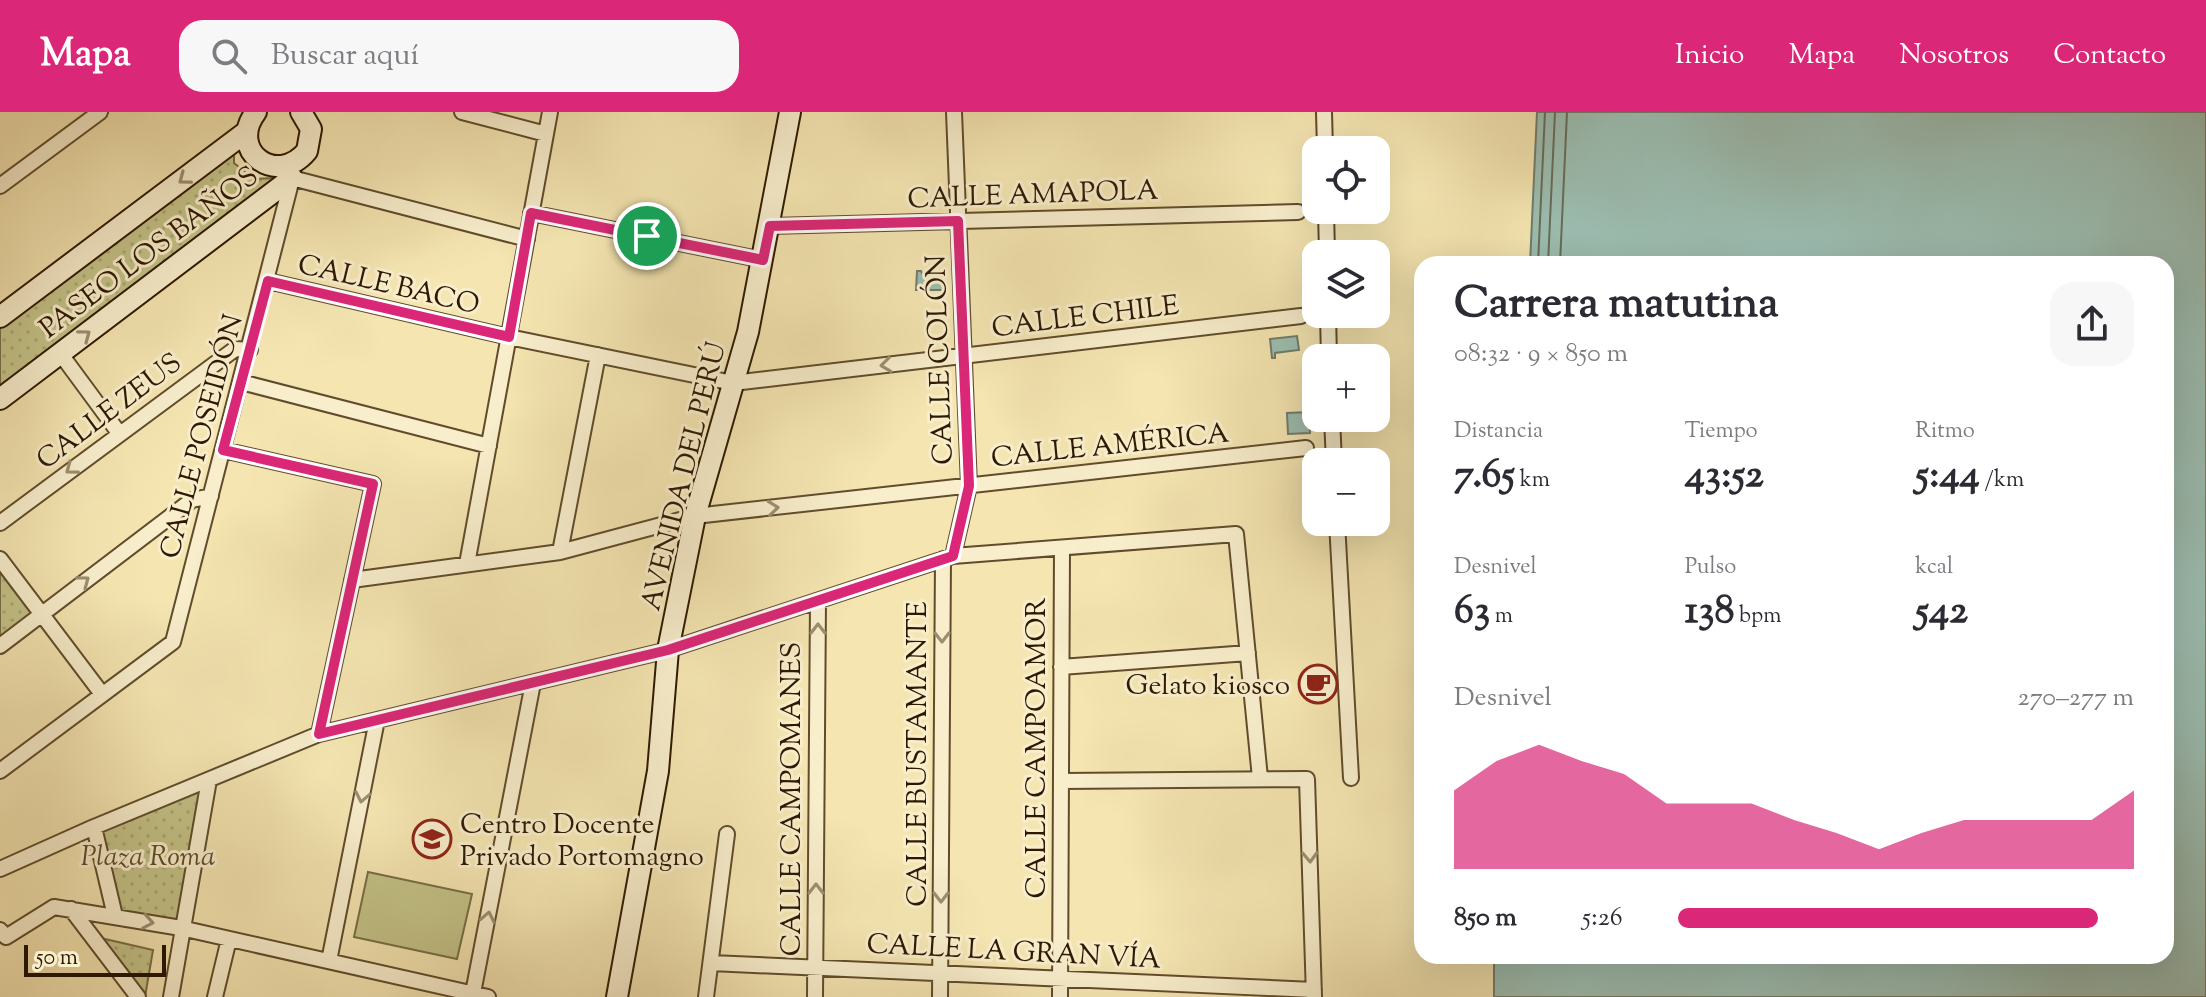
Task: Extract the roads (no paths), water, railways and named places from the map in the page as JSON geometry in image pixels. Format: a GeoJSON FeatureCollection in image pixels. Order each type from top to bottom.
{"type":"FeatureCollection","features":[{"type":"Feature","properties":{"kind":"street"},"geometry":{"type":"LineString","coordinates":[[0,186],[100,112]]}},
{"type":"Feature","properties":{"kind":"street"},"geometry":{"type":"LineString","coordinates":[[256,112],[246,132],[248,147],[259,161],[270,166],[290,165],[527,239]]}},
{"type":"Feature","properties":{"kind":"street"},"geometry":{"type":"LineString","coordinates":[[462,112],[546,134]]}},
{"type":"Feature","properties":{"kind":"street"},"geometry":{"type":"LineString","coordinates":[[467,564],[550,112]]}},
{"type":"Feature","properties":{"kind":"street","name":"AVENIDA DEL PERÚ"},"geometry":{"type":"LineString","coordinates":[[617,997],[658,771],[668,650],[695,516],[748,332],[790,112]]}},
{"type":"Feature","properties":{"kind":"street","name":"CALLE COLÓN"},"geometry":{"type":"LineString","coordinates":[[948,558],[969,486],[954,112]]}},
{"type":"Feature","properties":{"kind":"street"},"geometry":{"type":"LineString","coordinates":[[1324,112],[1325,136]]}},
{"type":"Feature","properties":{"kind":"street"},"geometry":{"type":"LineString","coordinates":[[296,169],[311,140],[310,118]]}},
{"type":"Feature","properties":{"kind":"street","name":"PASEO LOS BAÑOS"},"geometry":{"type":"LineString","coordinates":[[1,313],[246,132]]}},
{"type":"Feature","properties":{"kind":"street","name":"PASEO LOS BAÑOS"},"geometry":{"type":"LineString","coordinates":[[0,399],[296,169]]}},
{"type":"Feature","properties":{"kind":"street","name":"CALLE POSEIDÓN"},"geometry":{"type":"LineString","coordinates":[[0,771],[173,642],[296,169]]}},
{"type":"Feature","properties":{"kind":"street","name":"CALLE AMAPOLA"},"geometry":{"type":"LineString","coordinates":[[770,226],[1298,212]]}},
{"type":"Feature","properties":{"kind":"street"},"geometry":{"type":"LineString","coordinates":[[531,213],[763,260]]}},
{"type":"Feature","properties":{"kind":"street","name":"CALLE BACO"},"geometry":{"type":"LineString","coordinates":[[268,281],[509,337],[733,383]]}},
{"type":"Feature","properties":{"kind":"street","name":"CALLE CHILE"},"geometry":{"type":"LineString","coordinates":[[733,383],[1301,316]]}},
{"type":"Feature","properties":{"kind":"street","name":"CALLE ZEUS"},"geometry":{"type":"LineString","coordinates":[[0,523],[235,349],[250,350]]}},
{"type":"Feature","properties":{"kind":"street"},"geometry":{"type":"LineString","coordinates":[[60,353],[119,433]]}},
{"type":"Feature","properties":{"kind":"street"},"geometry":{"type":"LineString","coordinates":[[560,552],[598,355]]}},
{"type":"Feature","properties":{"kind":"street"},"geometry":{"type":"LineString","coordinates":[[241,382],[489,446]]}},
{"type":"Feature","properties":{"kind":"street","name":"CALLE AMÉRICA"},"geometry":{"type":"LineString","coordinates":[[352,580],[560,552],[695,516],[1302,448]]}},
{"type":"Feature","properties":{"kind":"street"},"geometry":{"type":"LineString","coordinates":[[223,450],[373,484],[319,734]]}},
{"type":"Feature","properties":{"kind":"street"},"geometry":{"type":"LineString","coordinates":[[0,646],[192,500],[211,496]]}},
{"type":"Feature","properties":{"kind":"street"},"geometry":{"type":"LineString","coordinates":[[0,869],[319,734],[668,650],[948,558],[1236,534],[1260,778]]}},
{"type":"Feature","properties":{"kind":"street"},"geometry":{"type":"LineString","coordinates":[[1338,536],[1351,778]]}},
{"type":"Feature","properties":{"kind":"street","name":"CALLE CAMPOAMOR"},"geometry":{"type":"LineString","coordinates":[[1060,997],[1062,548]]}},
{"type":"Feature","properties":{"kind":"street","name":"CALLE BUSTAMANTE"},"geometry":{"type":"LineString","coordinates":[[940,997],[948,558]]}},
{"type":"Feature","properties":{"kind":"street"},"geometry":{"type":"LineString","coordinates":[[0,559],[102,694]]}},
{"type":"Feature","properties":{"kind":"street","name":"CALLE CAMPOMANES"},"geometry":{"type":"LineString","coordinates":[[815,997],[818,601]]}},
{"type":"Feature","properties":{"kind":"street"},"geometry":{"type":"LineString","coordinates":[[1061,667],[1248,653]]}},
{"type":"Feature","properties":{"kind":"street"},"geometry":{"type":"LineString","coordinates":[[473,993],[533,683]]}},
{"type":"Feature","properties":{"kind":"street"},"geometry":{"type":"LineString","coordinates":[[329,961],[377,720]]}},
{"type":"Feature","properties":{"kind":"street"},"geometry":{"type":"LineString","coordinates":[[1061,781],[1307,779],[1314,993]]}},
{"type":"Feature","properties":{"kind":"street"},"geometry":{"type":"LineString","coordinates":[[171,997],[209,780]]}},
{"type":"Feature","properties":{"kind":"street"},"geometry":{"type":"LineString","coordinates":[[94,827],[115,916]]}},
{"type":"Feature","properties":{"kind":"street"},"geometry":{"type":"LineString","coordinates":[[706,997],[727,834]]}},
{"type":"Feature","properties":{"kind":"street"},"geometry":{"type":"LineString","coordinates":[[0,930],[6,937],[54,907],[71,909],[181,928],[488,997]]}},
{"type":"Feature","properties":{"kind":"street"},"geometry":{"type":"LineString","coordinates":[[71,909],[138,997]]}},
{"type":"Feature","properties":{"kind":"street"},"geometry":{"type":"LineString","coordinates":[[215,997],[229,939]]}},
{"type":"Feature","properties":{"kind":"street","name":"CALLE LA GRAN VÍA"},"geometry":{"type":"LineString","coordinates":[[711,963],[1314,993]]}},
{"type":"Feature","properties":{"kind":"water"},"geometry":{"type":"Polygon","coordinates":[[[1537,112],[2206,112],[2206,997],[1494,997],[1494,964],[2174,964],[2174,256],[1530,256],[1537,112]]]}},
{"type":"Feature","properties":{"kind":"water"},"geometry":{"type":"Polygon","coordinates":[[[917,271],[923,275],[944,274],[944,290],[916,290],[917,271]]]}},
{"type":"Feature","properties":{"kind":"water"},"geometry":{"type":"Polygon","coordinates":[[[1297,336],[1299,350],[1275,353],[1275,358],[1272,358],[1270,339],[1297,336]]]}},
{"type":"Feature","properties":{"kind":"water"},"geometry":{"type":"Polygon","coordinates":[[[1302,412],[1302,432],[1310,433],[1288,434],[1287,413],[1302,412]]]}},
{"type":"Feature","properties":{"kind":"place","name":"Gelato kiosco"},"geometry":{"type":"Point","coordinates":[1318,684]}},
{"type":"Feature","properties":{"kind":"place","name":"Centro Docente Privado Portomagno"},"geometry":{"type":"Point","coordinates":[432,839]}},
{"type":"Feature","properties":{"kind":"park label","name":"Plaza Roma"},"geometry":{"type":"Point","coordinates":[148,855]}}]}
